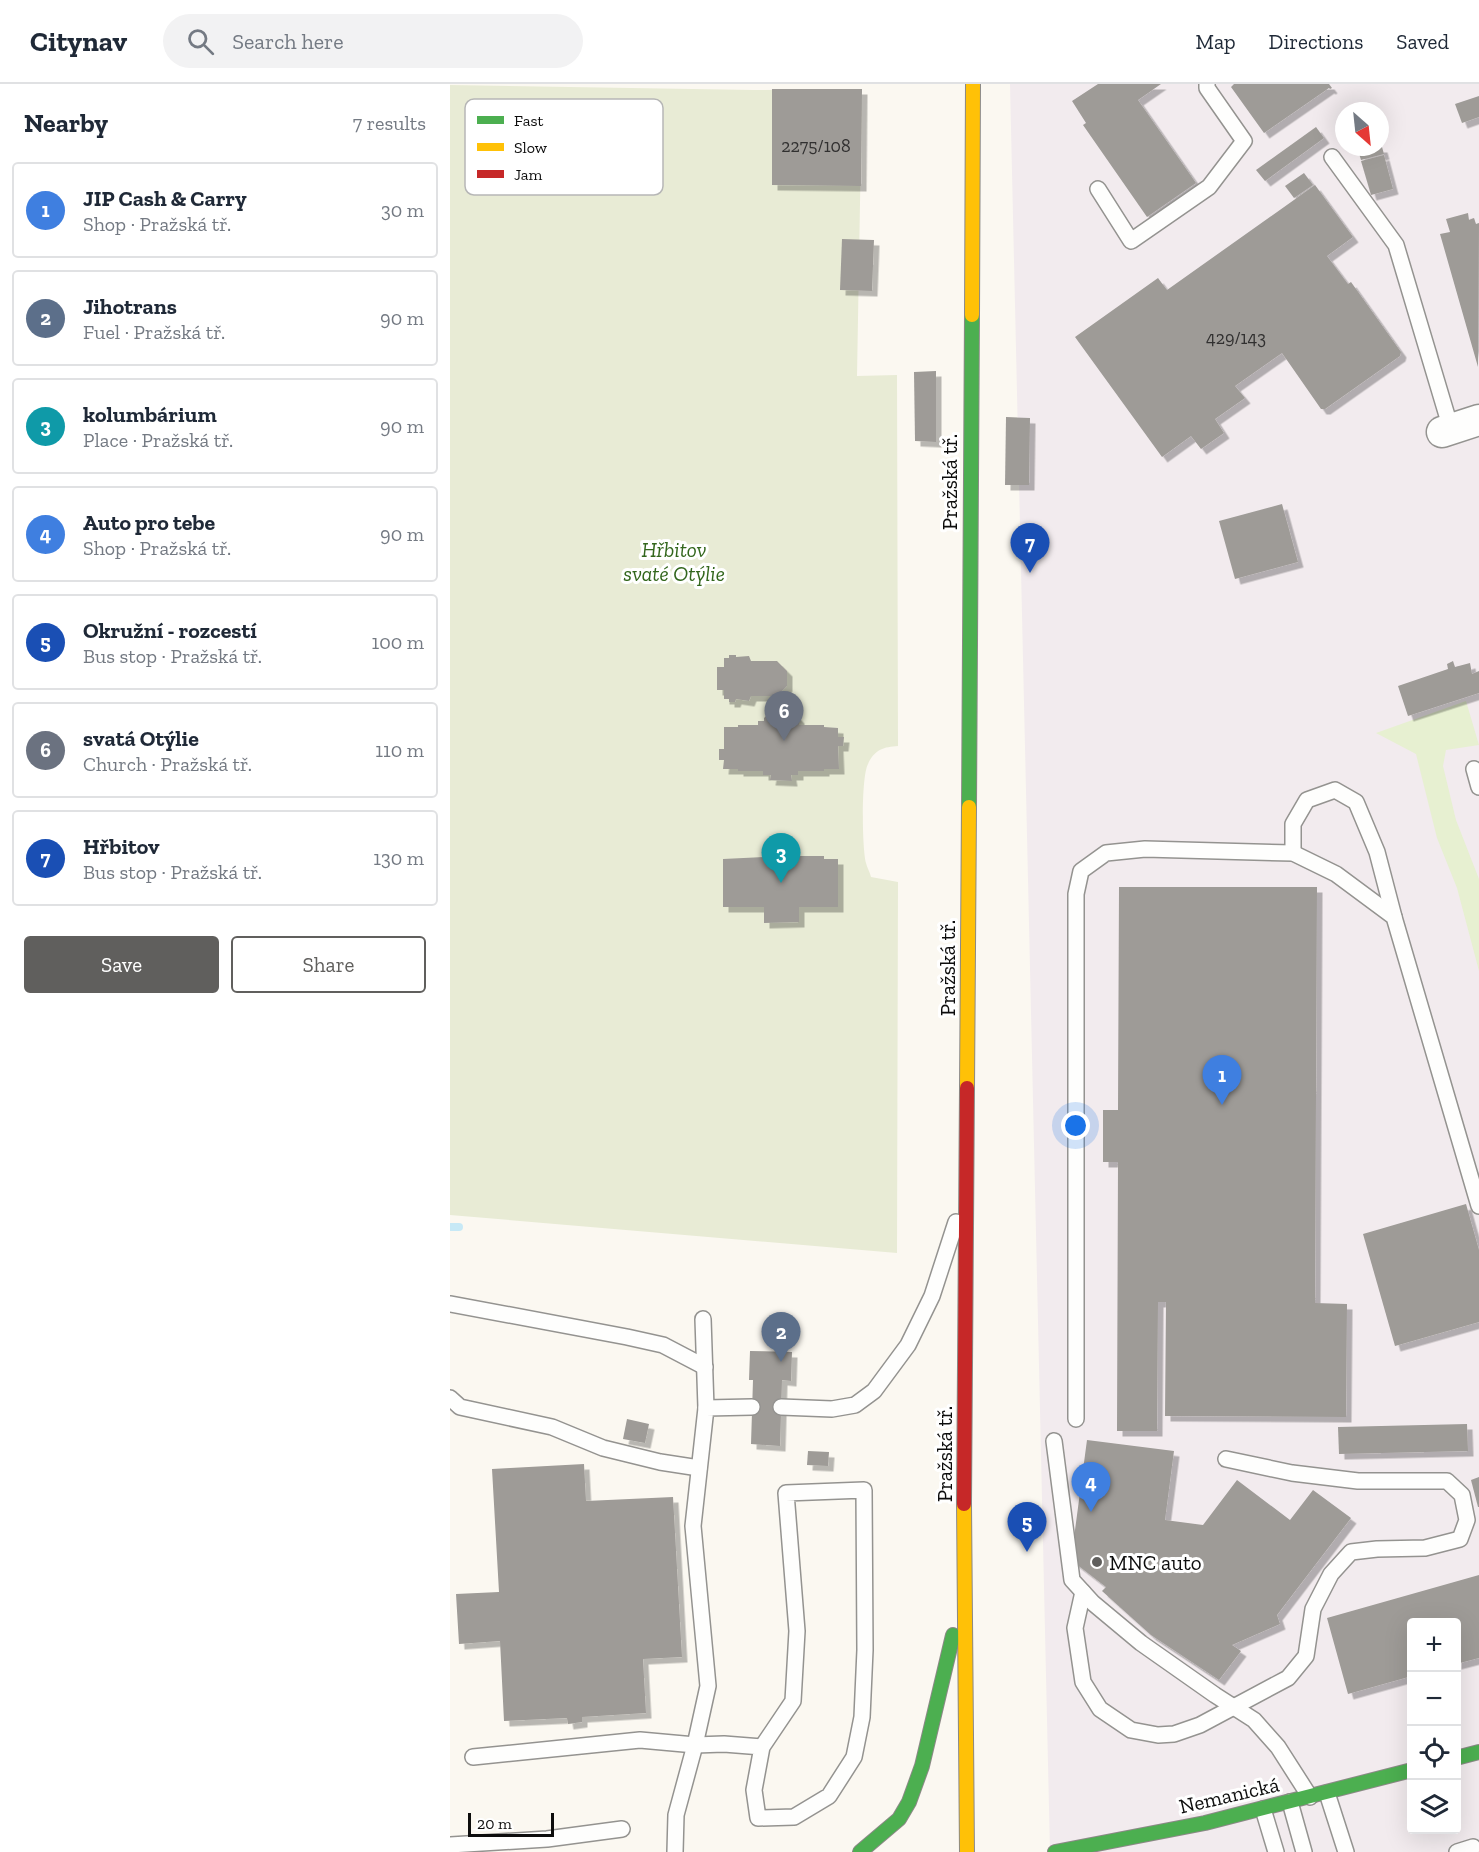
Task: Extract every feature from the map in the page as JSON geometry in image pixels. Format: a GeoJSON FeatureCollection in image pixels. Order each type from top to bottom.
{"type":"FeatureCollection","features":[{"type":"Feature","properties":{"kind":"main road","name":"Pražská tř."},"geometry":{"type":"LineString","coordinates":[[967,1852],[964,1587],[973,84]]}},
{"type":"Feature","properties":{"kind":"main road"},"geometry":{"type":"LineString","coordinates":[[860,1852],[899,1819],[909,1803],[922,1766],[964,1587]]}},
{"type":"Feature","properties":{"kind":"main road"},"geometry":{"type":"LineString","coordinates":[[1461,1757],[1479,1752]]}},
{"type":"Feature","properties":{"kind":"main road","name":"Nemanická"},"geometry":{"type":"LineString","coordinates":[[1055,1852],[1206,1823],[1407,1771]]}},
{"type":"Feature","properties":{"kind":"lane"},"geometry":{"type":"LineString","coordinates":[[1098,189],[1131,241],[1209,187],[1245,141],[1206,88],[1207,84]]}},
{"type":"Feature","properties":{"kind":"lane"},"geometry":{"type":"LineString","coordinates":[[1332,157],[1396,245],[1458,427]]}},
{"type":"Feature","properties":{"kind":"lane"},"geometry":{"type":"LineString","coordinates":[[1474,769],[1479,787]]}},
{"type":"Feature","properties":{"kind":"lane"},"geometry":{"type":"LineString","coordinates":[[1293,853],[1293,824],[1307,800],[1335,790],[1356,802],[1377,852],[1479,1206]]}},
{"type":"Feature","properties":{"kind":"lane"},"geometry":{"type":"LineString","coordinates":[[1076,1419],[1076,894],[1081,871],[1106,853],[1145,849],[1293,853],[1336,874],[1394,917]]}},
{"type":"Feature","properties":{"kind":"lane"},"geometry":{"type":"LineString","coordinates":[[781,1407],[832,1409],[855,1405],[874,1391],[908,1345],[932,1296],[966,1188]]}},
{"type":"Feature","properties":{"kind":"lane"},"geometry":{"type":"LineString","coordinates":[[450,1304],[627,1337],[663,1346],[705,1367]]}},
{"type":"Feature","properties":{"kind":"lane"},"geometry":{"type":"LineString","coordinates":[[675,1852],[676,1815],[708,1686],[693,1526],[706,1408],[703,1319]]}},
{"type":"Feature","properties":{"kind":"lane"},"geometry":{"type":"LineString","coordinates":[[450,1398],[460,1407],[552,1427],[603,1448],[660,1462],[699,1467]]}},
{"type":"Feature","properties":{"kind":"lane"},"geometry":{"type":"LineString","coordinates":[[706,1408],[752,1407]]}},
{"type":"Feature","properties":{"kind":"lane"},"geometry":{"type":"LineString","coordinates":[[1054,1440],[1072,1580],[1093,1603],[1142,1643],[1254,1720],[1278,1748],[1310,1797]]}},
{"type":"Feature","properties":{"kind":"lane"},"geometry":{"type":"LineString","coordinates":[[1083,1592],[1075,1629],[1083,1682],[1100,1708],[1131,1730],[1158,1735],[1174,1734],[1200,1725],[1288,1677],[1306,1656],[1313,1609],[1331,1574],[1351,1552],[1425,1548],[1460,1539],[1467,1521],[1462,1495],[1447,1482],[1358,1481],[1292,1473],[1226,1459]]}},
{"type":"Feature","properties":{"kind":"lane"},"geometry":{"type":"LineString","coordinates":[[864,1490],[865,1650],[862,1717],[854,1757],[829,1796],[794,1817],[758,1818],[754,1790],[762,1747],[793,1701],[797,1631],[786,1493],[864,1490]]}},
{"type":"Feature","properties":{"kind":"lane"},"geometry":{"type":"LineString","coordinates":[[472,1757],[640,1740],[695,1745],[724,1744],[762,1747]]}},
{"type":"Feature","properties":{"kind":"lane"},"geometry":{"type":"LineString","coordinates":[[1327,1793],[1346,1852]]}},
{"type":"Feature","properties":{"kind":"lane"},"geometry":{"type":"LineString","coordinates":[[1290,1802],[1304,1852]]}},
{"type":"Feature","properties":{"kind":"lane"},"geometry":{"type":"LineString","coordinates":[[1263,1809],[1276,1852]]}},
{"type":"Feature","properties":{"kind":"lane"},"geometry":{"type":"LineString","coordinates":[[450,1845],[548,1839],[622,1829]]}},
{"type":"Feature","properties":{"kind":"lane"},"geometry":{"type":"LineString","coordinates":[[1145,1834],[1150,1852]]}},
{"type":"Feature","properties":{"kind":"lane"},"geometry":{"type":"LineString","coordinates":[[1457,1852],[1473,1847]]}},
{"type":"Feature","properties":{"kind":"shaded area"},"geometry":{"type":"Polygon","coordinates":[[[1010,84],[1479,84],[1479,1852],[1050,1852],[1010,84]]]}},
{"type":"Feature","properties":{"kind":"green space","name":"Hřbitov svaté Otýlie"},"geometry":{"type":"Polygon","coordinates":[[[450,85],[754,90],[862,89],[857,376],[897,375],[898,746],[880,750],[868,764],[864,783],[863,829],[866,865],[871,877],[898,882],[897,1253],[450,1215],[450,85]]]}},
{"type":"Feature","properties":{"kind":"green space"},"geometry":{"type":"Polygon","coordinates":[[[1466,701],[1479,745],[1446,750],[1443,766],[1456,820],[1479,879],[1479,971],[1457,888],[1437,838],[1416,754],[1376,733],[1466,701]]]}},
{"type":"Feature","properties":{"kind":"building"},"geometry":{"type":"Polygon","coordinates":[[[1098,84],[1161,84],[1138,100],[1196,183],[1147,217],[1083,125],[1086,123],[1072,101],[1098,84]]]}},
{"type":"Feature","properties":{"kind":"building"},"geometry":{"type":"Polygon","coordinates":[[[1234,84],[1329,84],[1332,88],[1264,133],[1231,87],[1234,84]]]}},
{"type":"Feature","properties":{"kind":"building"},"geometry":{"type":"Polygon","coordinates":[[[772,89],[862,89],[861,186],[772,185],[772,89]]]}},
{"type":"Feature","properties":{"kind":"building"},"geometry":{"type":"Polygon","coordinates":[[[1479,96],[1479,117],[1462,123],[1455,104],[1479,96]]]}},
{"type":"Feature","properties":{"kind":"building"},"geometry":{"type":"Polygon","coordinates":[[[1316,127],[1324,138],[1265,181],[1256,170],[1316,127]]]}},
{"type":"Feature","properties":{"kind":"building"},"geometry":{"type":"Polygon","coordinates":[[[1360,156],[1376,156],[1361,160],[1360,156]]]}},
{"type":"Feature","properties":{"kind":"building"},"geometry":{"type":"Polygon","coordinates":[[[1384,156],[1393,189],[1371,195],[1361,161],[1384,156]]]}},
{"type":"Feature","properties":{"kind":"building"},"geometry":{"type":"Polygon","coordinates":[[[1304,173],[1313,185],[1294,198],[1285,186],[1304,173]]]}},
{"type":"Feature","properties":{"kind":"building"},"geometry":{"type":"Polygon","coordinates":[[[1315,185],[1353,237],[1327,256],[1348,284],[1351,282],[1401,352],[1400,356],[1325,409],[1321,409],[1282,353],[1235,386],[1245,398],[1215,419],[1224,433],[1201,449],[1191,436],[1162,457],[1075,337],[1158,278],[1167,290],[1315,185]]]}},
{"type":"Feature","properties":{"kind":"building"},"geometry":{"type":"Polygon","coordinates":[[[1468,213],[1469,220],[1474,218],[1476,224],[1479,223],[1478,367],[1440,234],[1450,232],[1446,219],[1468,213]]]}},
{"type":"Feature","properties":{"kind":"building"},"geometry":{"type":"Polygon","coordinates":[[[842,239],[874,240],[872,291],[840,290],[842,239]]]}},
{"type":"Feature","properties":{"kind":"building"},"geometry":{"type":"Polygon","coordinates":[[[936,371],[936,442],[915,441],[914,372],[936,371]]]}},
{"type":"Feature","properties":{"kind":"building"},"geometry":{"type":"Polygon","coordinates":[[[1006,417],[1030,418],[1029,485],[1005,485],[1006,417]]]}},
{"type":"Feature","properties":{"kind":"building"},"geometry":{"type":"Polygon","coordinates":[[[1282,504],[1298,562],[1235,579],[1219,521],[1282,504]]]}},
{"type":"Feature","properties":{"kind":"building"},"geometry":{"type":"Polygon","coordinates":[[[729,655],[749,656],[751,661],[777,661],[787,671],[787,686],[777,696],[751,696],[749,701],[736,699],[735,702],[729,702],[729,699],[724,699],[724,690],[717,690],[717,667],[724,667],[724,658],[729,658],[729,655]]]}},
{"type":"Feature","properties":{"kind":"building"},"geometry":{"type":"Polygon","coordinates":[[[1453,661],[1455,667],[1470,663],[1472,674],[1479,671],[1479,693],[1408,716],[1398,686],[1448,669],[1447,664],[1453,661]]]}},
{"type":"Feature","properties":{"kind":"building"},"geometry":{"type":"Polygon","coordinates":[[[774,708],[789,708],[799,718],[799,725],[824,725],[824,727],[838,728],[838,737],[844,737],[843,746],[838,746],[839,769],[798,771],[798,775],[791,775],[792,781],[770,780],[771,775],[763,775],[763,771],[723,769],[724,760],[719,760],[719,749],[724,749],[724,727],[758,725],[758,721],[764,721],[764,718],[774,708]]]}},
{"type":"Feature","properties":{"kind":"building"},"geometry":{"type":"Polygon","coordinates":[[[798,852],[798,856],[824,856],[824,859],[838,859],[838,907],[799,907],[799,922],[764,923],[764,907],[723,907],[723,859],[764,857],[763,853],[798,852]]]}},
{"type":"Feature","properties":{"kind":"building"},"geometry":{"type":"Polygon","coordinates":[[[1119,887],[1317,887],[1315,1303],[1347,1304],[1346,1417],[1165,1416],[1166,1302],[1158,1302],[1157,1431],[1117,1431],[1118,1162],[1103,1162],[1103,1110],[1118,1110],[1119,887]]]}},
{"type":"Feature","properties":{"kind":"building"},"geometry":{"type":"Polygon","coordinates":[[[1466,1204],[1479,1250],[1479,1322],[1395,1346],[1363,1234],[1466,1204]]]}},
{"type":"Feature","properties":{"kind":"building"},"geometry":{"type":"Polygon","coordinates":[[[750,1351],[792,1352],[791,1381],[782,1380],[780,1446],[751,1444],[753,1380],[749,1380],[750,1351]]]}},
{"type":"Feature","properties":{"kind":"building"},"geometry":{"type":"Polygon","coordinates":[[[627,1419],[649,1424],[645,1443],[623,1439],[627,1419]]]}},
{"type":"Feature","properties":{"kind":"building"},"geometry":{"type":"Polygon","coordinates":[[[1467,1424],[1468,1451],[1339,1454],[1338,1427],[1467,1424]]]}},
{"type":"Feature","properties":{"kind":"building"},"geometry":{"type":"Polygon","coordinates":[[[1087,1440],[1174,1451],[1165,1520],[1203,1525],[1237,1480],[1290,1520],[1313,1490],[1351,1518],[1277,1615],[1280,1624],[1232,1645],[1241,1651],[1219,1680],[1151,1635],[1102,1591],[1106,1587],[1071,1560],[1087,1440]]]}},
{"type":"Feature","properties":{"kind":"building"},"geometry":{"type":"Polygon","coordinates":[[[808,1451],[829,1452],[828,1466],[807,1465],[808,1451]]]}},
{"type":"Feature","properties":{"kind":"building"},"geometry":{"type":"Polygon","coordinates":[[[584,1464],[586,1501],[673,1497],[682,1657],[643,1659],[646,1713],[582,1717],[582,1722],[568,1724],[567,1718],[504,1721],[500,1641],[459,1644],[456,1594],[499,1592],[492,1469],[584,1464]]]}},
{"type":"Feature","properties":{"kind":"building"},"geometry":{"type":"Polygon","coordinates":[[[1479,1477],[1479,1507],[1478,1507],[1471,1480],[1479,1477]]]}},
{"type":"Feature","properties":{"kind":"building"},"geometry":{"type":"Polygon","coordinates":[[[1479,1575],[1479,1658],[1461,1663],[1461,1618],[1407,1618],[1407,1677],[1348,1694],[1327,1618],[1479,1575]]]}},
{"type":"Feature","properties":{"kind":"waterway"},"geometry":{"type":"LineString","coordinates":[[450,1227],[459,1227]]}},
{"type":"Feature","properties":{"kind":"traffic: fast"},"geometry":{"type":"LineString","coordinates":[[969,807],[972,315]]}},
{"type":"Feature","properties":{"kind":"traffic: fast"},"geometry":{"type":"LineString","coordinates":[[860,1852],[899,1819],[909,1802],[922,1766],[953,1635]]}},
{"type":"Feature","properties":{"kind":"traffic: fast"},"geometry":{"type":"LineString","coordinates":[[1461,1757],[1479,1752]]}},
{"type":"Feature","properties":{"kind":"traffic: fast"},"geometry":{"type":"LineString","coordinates":[[1055,1852],[1205,1823],[1407,1771]]}},
{"type":"Feature","properties":{"kind":"traffic: slow"},"geometry":{"type":"LineString","coordinates":[[972,315],[973,84]]}},
{"type":"Feature","properties":{"kind":"traffic: slow"},"geometry":{"type":"LineString","coordinates":[[967,1088],[969,807]]}},
{"type":"Feature","properties":{"kind":"traffic: slow"},"geometry":{"type":"LineString","coordinates":[[964,1504],[967,1852]]}},
{"type":"Feature","properties":{"kind":"traffic: jam"},"geometry":{"type":"LineString","coordinates":[[964,1504],[967,1088]]}},
{"type":"Feature","properties":{"kind":"place","name":"Hřbitov"},"geometry":{"type":"Point","coordinates":[1030,573]}},
{"type":"Feature","properties":{"kind":"place","name":"svatá Otýlie"},"geometry":{"type":"Point","coordinates":[784,741]}},
{"type":"Feature","properties":{"kind":"place","name":"kolumbárium"},"geometry":{"type":"Point","coordinates":[781,883]}},
{"type":"Feature","properties":{"kind":"place","name":"JIP Cash & Carry"},"geometry":{"type":"Point","coordinates":[1222,1105]}},
{"type":"Feature","properties":{"kind":"place","name":"Jihotrans"},"geometry":{"type":"Point","coordinates":[781,1362]}},
{"type":"Feature","properties":{"kind":"place","name":"Auto pro tebe"},"geometry":{"type":"Point","coordinates":[1091,1512]}},
{"type":"Feature","properties":{"kind":"place","name":"Okružní - rozcestí"},"geometry":{"type":"Point","coordinates":[1027,1552]}},
{"type":"Feature","properties":{"kind":"place","name":"MNC auto"},"geometry":{"type":"Point","coordinates":[1097,1562]}}]}
